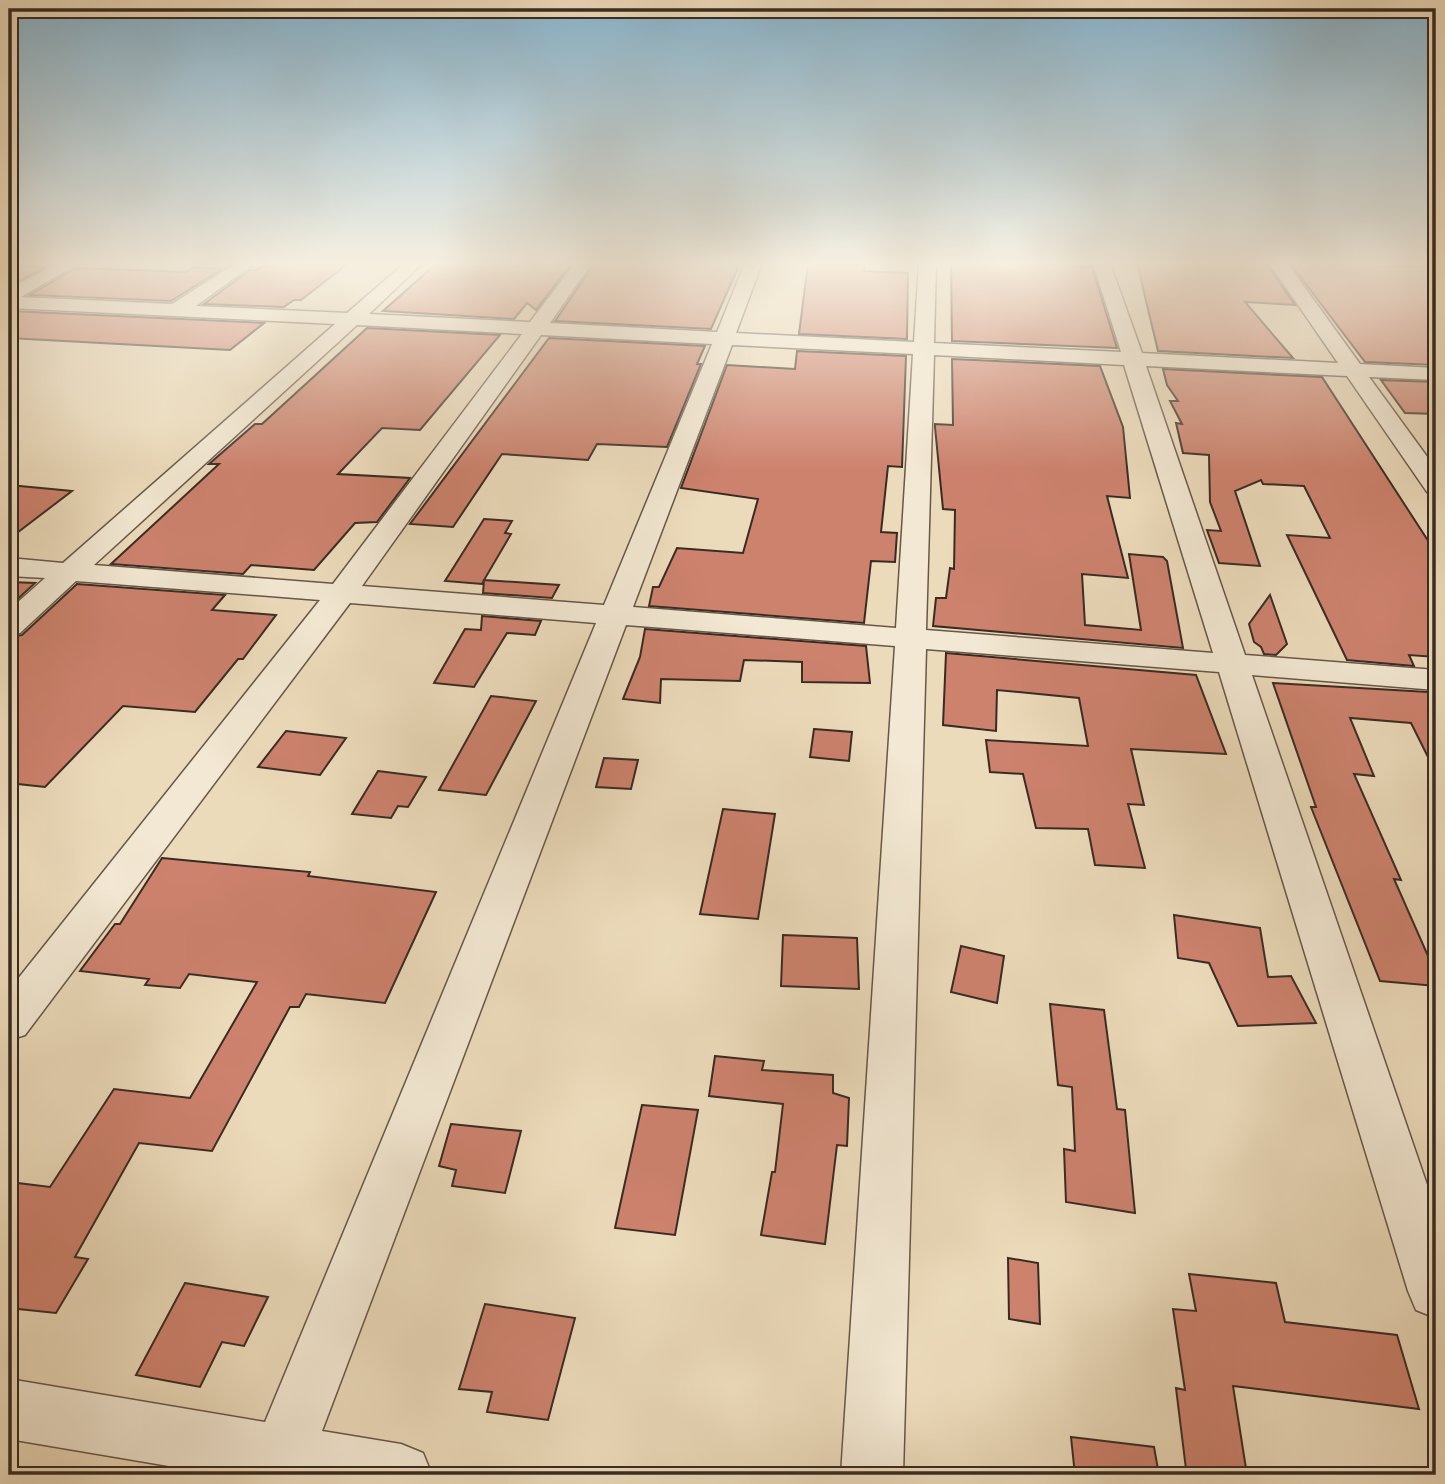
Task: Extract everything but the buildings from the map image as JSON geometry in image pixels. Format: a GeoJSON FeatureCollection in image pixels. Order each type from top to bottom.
{"type":"FeatureCollection","features":[{"type":"Feature","properties":{"kind":"street"},"geometry":{"type":"LineString","coordinates":[[9,626],[336,332]]}},
{"type":"Feature","properties":{"kind":"street"},"geometry":{"type":"LineString","coordinates":[[9,1022],[341,594],[533,332]]}},
{"type":"Feature","properties":{"kind":"street"},"geometry":{"type":"LineString","coordinates":[[596,332],[1436,374]]}},
{"type":"Feature","properties":{"kind":"street"},"geometry":{"type":"LineString","coordinates":[[278,1465],[727,332]]}},
{"type":"Feature","properties":{"kind":"street"},"geometry":{"type":"LineString","coordinates":[[872,1475],[926,332]]}},
{"type":"Feature","properties":{"kind":"street"},"geometry":{"type":"LineString","coordinates":[[1126,332],[1436,1291]]}},
{"type":"Feature","properties":{"kind":"street"},"geometry":{"type":"LineString","coordinates":[[1327,332],[1436,487]]}},
{"type":"Feature","properties":{"kind":"street"},"geometry":{"type":"LineString","coordinates":[[9,568],[1436,680]]}},
{"type":"Feature","properties":{"kind":"street"},"geometry":{"type":"LineString","coordinates":[[9,1409],[278,1465],[401,1475]]}}]}
